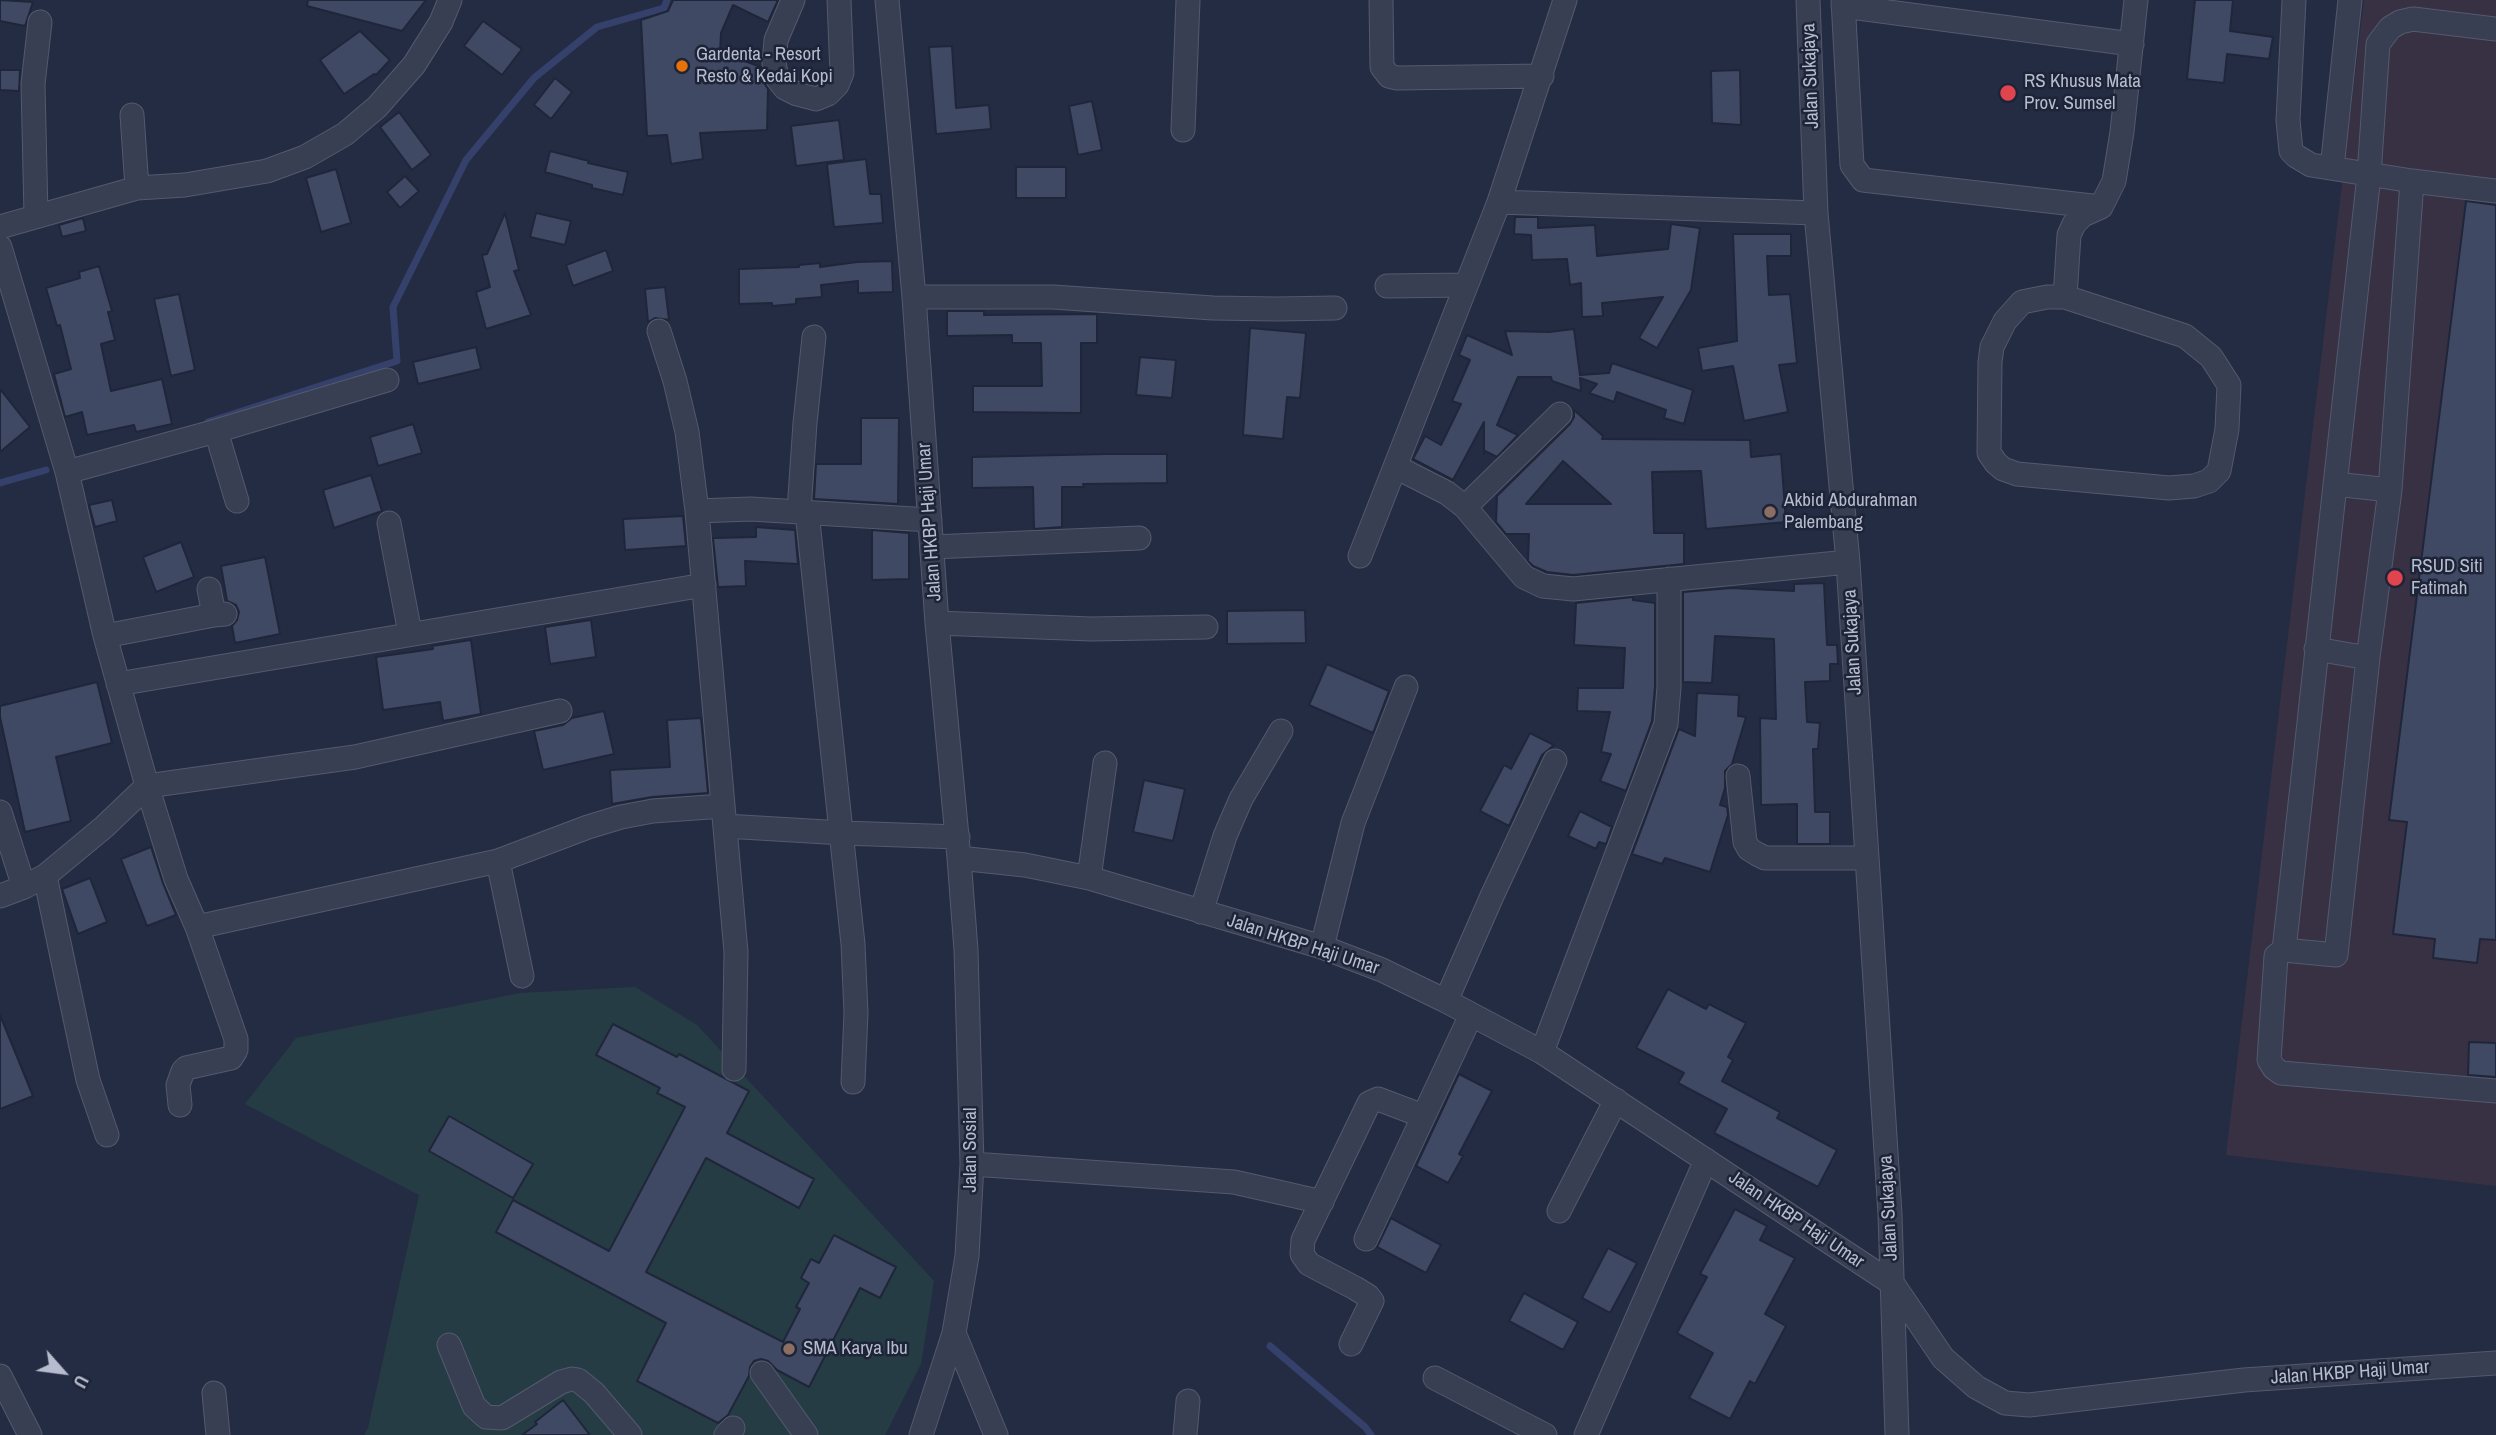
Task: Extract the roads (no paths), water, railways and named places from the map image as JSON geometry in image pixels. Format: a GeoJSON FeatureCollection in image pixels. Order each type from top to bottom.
{"type":"FeatureCollection","features":[{"type":"Feature","properties":{"kind":"street"},"geometry":{"type":"LineString","coordinates":[[0,227],[137,188],[185,185],[267,171],[305,156],[345,134],[377,107],[414,65],[441,22],[450,0]]}},
{"type":"Feature","properties":{"kind":"street"},"geometry":{"type":"LineString","coordinates":[[793,0],[776,40],[774,63],[777,78],[785,88],[816,99],[828,94],[837,85],[842,73],[839,0]]}},
{"type":"Feature","properties":{"kind":"street","name":"Jalan HKBP Haji Umar"},"geometry":{"type":"LineString","coordinates":[[887,0],[914,297],[937,623],[959,847],[1025,865],[1089,878],[1322,947],[1382,970],[1542,1052],[1893,1284],[1943,1358],[1960,1375],[1991,1397],[2017,1405],[2244,1380],[2496,1363]]}},
{"type":"Feature","properties":{"kind":"street"},"geometry":{"type":"LineString","coordinates":[[1183,130],[1188,0]]}},
{"type":"Feature","properties":{"kind":"street"},"geometry":{"type":"LineString","coordinates":[[1381,0],[1382,67],[1389,76],[1542,76]]}},
{"type":"Feature","properties":{"kind":"street"},"geometry":{"type":"LineString","coordinates":[[1360,556],[1499,202],[1566,0]]}},
{"type":"Feature","properties":{"kind":"street","name":"Jalan Sukajaya"},"geometry":{"type":"LineString","coordinates":[[1808,0],[1816,214],[1848,562],[1893,1284],[1896,1435]]}},
{"type":"Feature","properties":{"kind":"street"},"geometry":{"type":"LineString","coordinates":[[2065,297],[2069,235],[2074,224],[2084,215],[2101,207],[2114,181],[2136,0]]}},
{"type":"Feature","properties":{"kind":"street"},"geometry":{"type":"LineString","coordinates":[[2294,0],[2289,108],[2291,150],[2311,165],[2496,191]]}},
{"type":"Feature","properties":{"kind":"street"},"geometry":{"type":"LineString","coordinates":[[2332,168],[2350,0]]}},
{"type":"Feature","properties":{"kind":"street"},"geometry":{"type":"LineString","coordinates":[[2101,207],[1863,180],[1852,165],[1843,3],[2132,44]]}},
{"type":"Feature","properties":{"kind":"street"},"geometry":{"type":"LineString","coordinates":[[2284,950],[2369,175],[2378,44],[2390,28],[2400,22],[2425,19],[2496,29]]}},
{"type":"Feature","properties":{"kind":"street"},"geometry":{"type":"LineString","coordinates":[[36,215],[33,84],[40,22]]}},
{"type":"Feature","properties":{"kind":"street"},"geometry":{"type":"LineString","coordinates":[[132,115],[137,188]]}},
{"type":"Feature","properties":{"kind":"street"},"geometry":{"type":"LineString","coordinates":[[2412,181],[2390,490],[2368,658],[2336,955],[2284,950],[2276,956],[2269,1060],[2281,1073],[2496,1091]]}},
{"type":"Feature","properties":{"kind":"street"},"geometry":{"type":"LineString","coordinates":[[1499,202],[1816,214]]}},
{"type":"Feature","properties":{"kind":"street"},"geometry":{"type":"LineString","coordinates":[[0,247],[66,472],[105,636],[147,786],[176,879],[197,927],[237,1045],[234,1054],[226,1061],[186,1068],[183,1071],[178,1085],[180,1105]]}},
{"type":"Feature","properties":{"kind":"street"},"geometry":{"type":"LineString","coordinates":[[1387,286],[1466,285]]}},
{"type":"Feature","properties":{"kind":"street"},"geometry":{"type":"LineString","coordinates":[[914,297],[1053,297],[1213,308],[1335,308]]}},
{"type":"Feature","properties":{"kind":"street"},"geometry":{"type":"LineString","coordinates":[[2065,297],[2185,336],[2211,357],[2229,386],[2227,429],[2219,471],[2209,481],[2194,486],[2169,488],[2017,474],[1996,463],[1989,453],[1992,347],[2004,321],[2021,302],[2065,297]]}},
{"type":"Feature","properties":{"kind":"street"},"geometry":{"type":"LineString","coordinates":[[659,331],[687,432],[697,511],[736,953],[734,1069]]}},
{"type":"Feature","properties":{"kind":"street"},"geometry":{"type":"LineString","coordinates":[[814,337],[805,423],[803,512],[843,833],[853,944],[856,1013],[853,1082]]}},
{"type":"Feature","properties":{"kind":"street"},"geometry":{"type":"LineString","coordinates":[[66,472],[387,380]]}},
{"type":"Feature","properties":{"kind":"street"},"geometry":{"type":"LineString","coordinates":[[1465,507],[1560,414]]}},
{"type":"Feature","properties":{"kind":"street"},"geometry":{"type":"LineString","coordinates":[[216,431],[237,501]]}},
{"type":"Feature","properties":{"kind":"street"},"geometry":{"type":"LineString","coordinates":[[1396,467],[1447,493],[1465,507],[1516,568],[1534,583],[1573,589],[1848,562]]}},
{"type":"Feature","properties":{"kind":"street"},"geometry":{"type":"LineString","coordinates":[[2335,484],[2390,490]]}},
{"type":"Feature","properties":{"kind":"street"},"geometry":{"type":"LineString","coordinates":[[697,511],[751,509],[930,520]]}},
{"type":"Feature","properties":{"kind":"street"},"geometry":{"type":"LineString","coordinates":[[389,523],[410,633]]}},
{"type":"Feature","properties":{"kind":"street"},"geometry":{"type":"LineString","coordinates":[[932,547],[1139,538]]}},
{"type":"Feature","properties":{"kind":"street"},"geometry":{"type":"LineString","coordinates":[[1542,1052],[1666,724],[1669,687],[1669,579]]}},
{"type":"Feature","properties":{"kind":"street"},"geometry":{"type":"LineString","coordinates":[[118,684],[704,585]]}},
{"type":"Feature","properties":{"kind":"street"},"geometry":{"type":"LineString","coordinates":[[105,636],[219,614],[209,589]]}},
{"type":"Feature","properties":{"kind":"street"},"geometry":{"type":"LineString","coordinates":[[937,623],[1091,629],[1206,627]]}},
{"type":"Feature","properties":{"kind":"street"},"geometry":{"type":"LineString","coordinates":[[2316,649],[2368,658]]}},
{"type":"Feature","properties":{"kind":"street"},"geometry":{"type":"LineString","coordinates":[[1322,947],[1353,823],[1406,687]]}},
{"type":"Feature","properties":{"kind":"street"},"geometry":{"type":"LineString","coordinates":[[0,896],[35,881],[104,827],[147,786],[355,757],[560,711]]}},
{"type":"Feature","properties":{"kind":"street"},"geometry":{"type":"LineString","coordinates":[[1201,912],[1224,836],[1241,799],[1281,731]]}},
{"type":"Feature","properties":{"kind":"street"},"geometry":{"type":"LineString","coordinates":[[1446,1001],[1555,761]]}},
{"type":"Feature","properties":{"kind":"street"},"geometry":{"type":"LineString","coordinates":[[1089,878],[1105,763]]}},
{"type":"Feature","properties":{"kind":"street"},"geometry":{"type":"LineString","coordinates":[[1738,776],[1745,842],[1749,849],[1765,858],[1866,858]]}},
{"type":"Feature","properties":{"kind":"street"},"geometry":{"type":"LineString","coordinates":[[197,927],[498,862],[588,827],[653,811],[724,816],[959,847]]}},
{"type":"Feature","properties":{"kind":"street"},"geometry":{"type":"LineString","coordinates":[[0,812],[35,881],[88,1080],[107,1135]]}},
{"type":"Feature","properties":{"kind":"street","name":"Jalan Sosial"},"geometry":{"type":"LineString","coordinates":[[920,1435],[954,1333],[967,1256],[972,1164],[966,950],[959,847]]}},
{"type":"Feature","properties":{"kind":"street"},"geometry":{"type":"LineString","coordinates":[[498,862],[522,976]]}},
{"type":"Feature","properties":{"kind":"street"},"geometry":{"type":"LineString","coordinates":[[1366,1239],[1471,1015]]}},
{"type":"Feature","properties":{"kind":"street"},"geometry":{"type":"LineString","coordinates":[[1351,1344],[1372,1301],[1355,1288],[1309,1264],[1302,1254],[1303,1240],[1371,1100],[1378,1099],[1423,1116]]}},
{"type":"Feature","properties":{"kind":"street"},"geometry":{"type":"LineString","coordinates":[[1559,1211],[1616,1100]]}},
{"type":"Feature","properties":{"kind":"street"},"geometry":{"type":"LineString","coordinates":[[1586,1435],[1706,1160]]}},
{"type":"Feature","properties":{"kind":"street"},"geometry":{"type":"LineString","coordinates":[[972,1164],[1234,1182],[1322,1202]]}},
{"type":"Feature","properties":{"kind":"street"},"geometry":{"type":"LineString","coordinates":[[954,1333],[996,1435]]}},
{"type":"Feature","properties":{"kind":"street"},"geometry":{"type":"LineString","coordinates":[[449,1345],[474,1406],[486,1417],[502,1418],[561,1382],[572,1379],[578,1380],[594,1393],[630,1435]]}},
{"type":"Feature","properties":{"kind":"street"},"geometry":{"type":"LineString","coordinates":[[762,1373],[806,1435]]}},
{"type":"Feature","properties":{"kind":"street"},"geometry":{"type":"LineString","coordinates":[[0,1376],[30,1435]]}},
{"type":"Feature","properties":{"kind":"street"},"geometry":{"type":"LineString","coordinates":[[1435,1378],[1545,1435]]}},
{"type":"Feature","properties":{"kind":"street"},"geometry":{"type":"LineString","coordinates":[[214,1393],[218,1435]]}},
{"type":"Feature","properties":{"kind":"street"},"geometry":{"type":"LineString","coordinates":[[1185,1435],[1188,1401]]}},
{"type":"Feature","properties":{"kind":"waterway"},"geometry":{"type":"LineString","coordinates":[[208,422],[397,361],[393,307],[466,160],[534,78],[597,27],[664,8],[667,0]]}},
{"type":"Feature","properties":{"kind":"waterway"},"geometry":{"type":"LineString","coordinates":[[0,483],[46,470]]}},
{"type":"Feature","properties":{"kind":"waterway"},"geometry":{"type":"LineString","coordinates":[[1270,1346],[1371,1435]]}},
{"type":"Feature","properties":{"kind":"place","name":"Gardenta - Resort Resto & Kedai Kopi"},"geometry":{"type":"Point","coordinates":[682,66]}},
{"type":"Feature","properties":{"kind":"place","name":"RS Khusus Mata Prov. Sumsel"},"geometry":{"type":"Point","coordinates":[2008,93]}},
{"type":"Feature","properties":{"kind":"place","name":"Akbid Abdurahman Palembang"},"geometry":{"type":"Point","coordinates":[1770,512]}},
{"type":"Feature","properties":{"kind":"place","name":"RSUD Siti Fatimah"},"geometry":{"type":"Point","coordinates":[2395,578]}},
{"type":"Feature","properties":{"kind":"place","name":"SMA Karya Ibu"},"geometry":{"type":"Point","coordinates":[789,1349]}}]}
